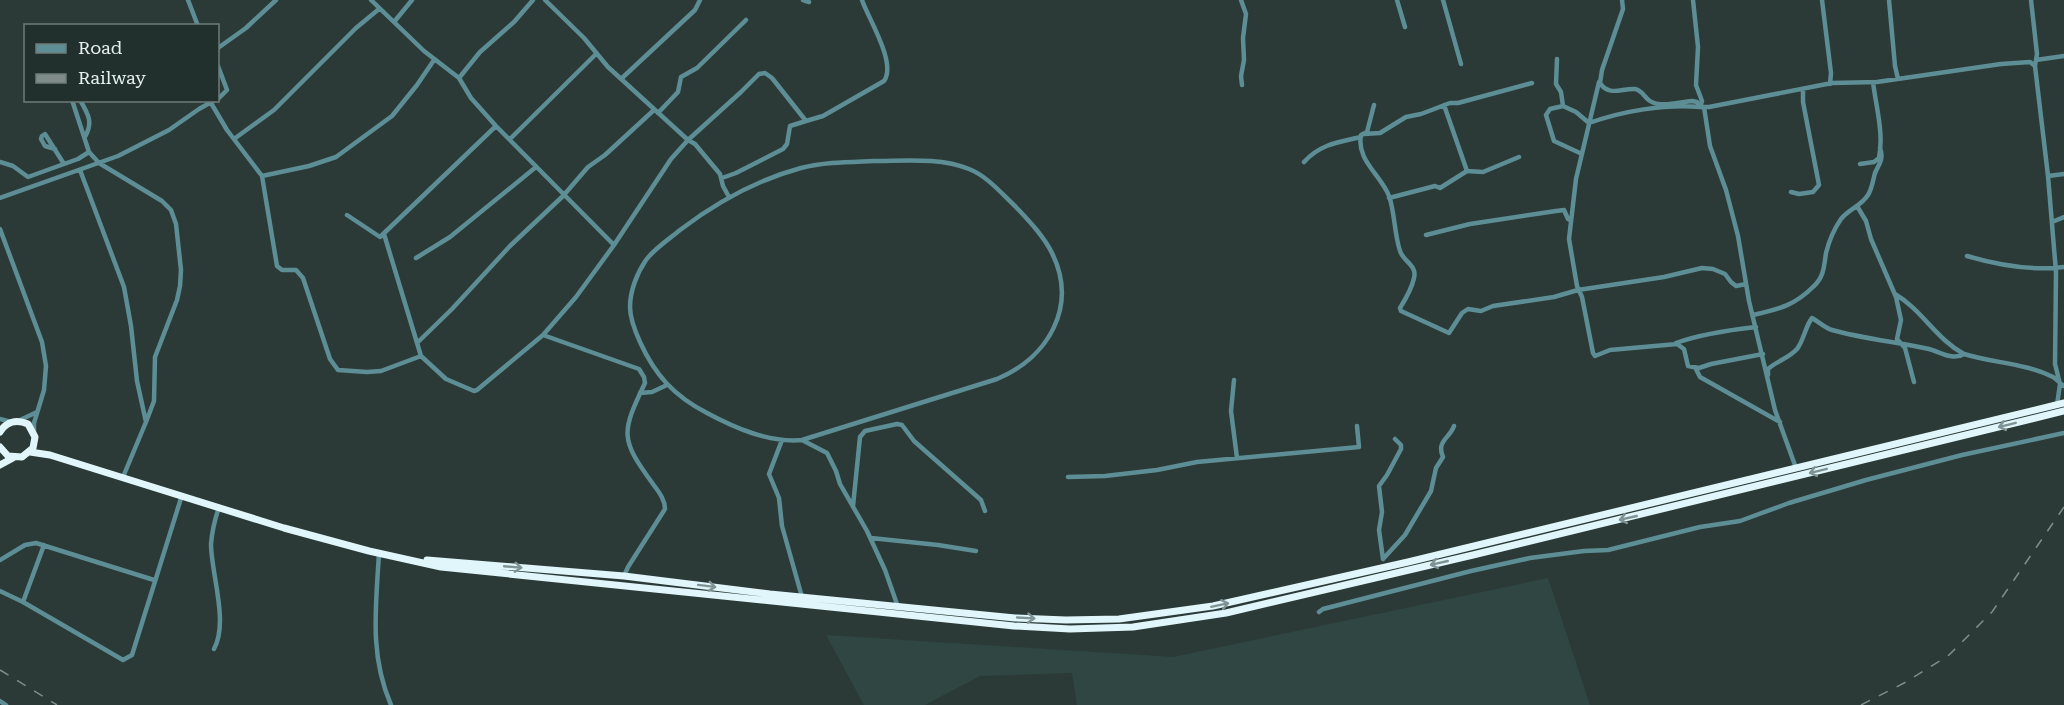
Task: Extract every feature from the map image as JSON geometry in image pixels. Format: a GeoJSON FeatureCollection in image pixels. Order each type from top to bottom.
{"type":"FeatureCollection","features":[{"type":"Feature","properties":{"kind":"highway"},"geometry":{"type":"LineString","coordinates":[[413,560],[624,576],[802,597],[1015,618],[1119,619],[1213,606],[1382,568],[2060,404]]}},
{"type":"Feature","properties":{"kind":"highway"},"geometry":{"type":"LineString","coordinates":[[0,465],[30,452],[50,455],[293,531],[441,567],[1014,626],[1070,629],[1133,627],[1226,613],[2064,411]]}},
{"type":"Feature","properties":{"kind":"highway"},"geometry":{"type":"LineString","coordinates":[[0,432],[14,422],[27,424],[40,446],[50,455]]}},
{"type":"Feature","properties":{"kind":"highway"},"geometry":{"type":"LineString","coordinates":[[30,452],[35,435]]}},
{"type":"Feature","properties":{"kind":"highway"},"geometry":{"type":"LineString","coordinates":[[0,447],[3,452],[13,458]]}},
{"type":"Feature","properties":{"kind":"street"},"geometry":{"type":"LineString","coordinates":[[188,0],[197,24]]}},
{"type":"Feature","properties":{"kind":"street"},"geometry":{"type":"LineString","coordinates":[[219,47],[246,28],[276,0]]}},
{"type":"Feature","properties":{"kind":"street"},"geometry":{"type":"LineString","coordinates":[[371,0],[434,60],[459,78],[471,98],[496,126],[614,245]]}},
{"type":"Feature","properties":{"kind":"street"},"geometry":{"type":"LineString","coordinates":[[394,22],[412,0]]}},
{"type":"Feature","properties":{"kind":"street"},"geometry":{"type":"LineString","coordinates":[[459,78],[490,41],[514,22],[533,0]]}},
{"type":"Feature","properties":{"kind":"street"},"geometry":{"type":"LineString","coordinates":[[545,0],[621,79],[688,140],[694,142],[722,178],[723,186],[729,196]]}},
{"type":"Feature","properties":{"kind":"street"},"geometry":{"type":"LineString","coordinates":[[621,79],[695,10],[700,0]]}},
{"type":"Feature","properties":{"kind":"street"},"geometry":{"type":"LineString","coordinates":[[722,178],[783,149],[787,144],[790,126],[812,121],[840,107],[881,83],[887,76],[879,35],[862,0]]}},
{"type":"Feature","properties":{"kind":"street"},"geometry":{"type":"LineString","coordinates":[[1241,0],[1246,14],[1242,85]]}},
{"type":"Feature","properties":{"kind":"street"},"geometry":{"type":"LineString","coordinates":[[1397,0],[1405,27]]}},
{"type":"Feature","properties":{"kind":"street"},"geometry":{"type":"LineString","coordinates":[[1443,0],[1461,64]]}},
{"type":"Feature","properties":{"kind":"street"},"geometry":{"type":"LineString","coordinates":[[1622,0],[1623,9],[1600,77],[1576,179],[1569,239],[1591,347],[1596,356],[1610,350],[1682,346],[1688,366],[1696,369],[1701,377],[1780,422]]}},
{"type":"Feature","properties":{"kind":"street"},"geometry":{"type":"LineString","coordinates":[[1693,0],[1698,47],[1696,86],[1702,102],[1712,151],[1726,190],[1738,236],[1746,284],[1768,381],[1796,468]]}},
{"type":"Feature","properties":{"kind":"street"},"geometry":{"type":"LineString","coordinates":[[1822,0],[1831,73],[1830,84]]}},
{"type":"Feature","properties":{"kind":"street"},"geometry":{"type":"LineString","coordinates":[[1889,0],[1898,79]]}},
{"type":"Feature","properties":{"kind":"street"},"geometry":{"type":"LineString","coordinates":[[2031,0],[2056,268],[2055,364],[2062,385],[2060,404]]}},
{"type":"Feature","properties":{"kind":"street"},"geometry":{"type":"LineString","coordinates":[[234,139],[274,110],[356,28],[379,9]]}},
{"type":"Feature","properties":{"kind":"street"},"geometry":{"type":"LineString","coordinates":[[417,343],[510,246],[563,196],[588,167],[677,94],[681,77],[697,68],[746,20]]}},
{"type":"Feature","properties":{"kind":"street"},"geometry":{"type":"LineString","coordinates":[[510,139],[596,54]]}},
{"type":"Feature","properties":{"kind":"street"},"geometry":{"type":"LineString","coordinates":[[1589,123],[1623,113],[1657,108],[1702,107],[1757,99],[1830,84],[1873,82],[2001,64],[2036,63],[2064,56]]}},
{"type":"Feature","properties":{"kind":"street"},"geometry":{"type":"LineString","coordinates":[[1557,59],[1556,84],[1561,92],[1563,106]]}},
{"type":"Feature","properties":{"kind":"street"},"geometry":{"type":"LineString","coordinates":[[262,176],[309,166],[336,157],[392,116],[434,60]]}},
{"type":"Feature","properties":{"kind":"street"},"geometry":{"type":"LineString","coordinates":[[219,69],[227,90],[219,97]]}},
{"type":"Feature","properties":{"kind":"street"},"geometry":{"type":"LineString","coordinates":[[384,234],[421,356],[446,379],[474,391],[543,335],[576,297],[614,245],[664,169],[688,140],[762,72],[772,78],[806,121]]}},
{"type":"Feature","properties":{"kind":"street"},"geometry":{"type":"LineString","coordinates":[[1600,77],[1602,86],[1612,91],[1635,89],[1652,102],[1666,104],[1692,101],[1702,107]]}},
{"type":"Feature","properties":{"kind":"street"},"geometry":{"type":"LineString","coordinates":[[1860,164],[1874,162],[1879,158],[1879,123],[1873,82]]}},
{"type":"Feature","properties":{"kind":"street"},"geometry":{"type":"LineString","coordinates":[[1304,162],[1313,152],[1326,145],[1380,133],[1406,117],[1532,83]]}},
{"type":"Feature","properties":{"kind":"street"},"geometry":{"type":"LineString","coordinates":[[1791,192],[1799,194],[1814,192],[1820,185],[1803,102],[1803,89]]}},
{"type":"Feature","properties":{"kind":"street"},"geometry":{"type":"LineString","coordinates":[[73,102],[89,152],[99,163],[162,201],[171,210],[176,224],[182,270],[180,286],[177,300],[155,357],[154,401],[123,477]]}},
{"type":"Feature","properties":{"kind":"street"},"geometry":{"type":"LineString","coordinates":[[81,102],[91,126],[85,137]]}},
{"type":"Feature","properties":{"kind":"street"},"geometry":{"type":"LineString","coordinates":[[0,198],[99,163],[149,141],[213,102]]}},
{"type":"Feature","properties":{"kind":"street"},"geometry":{"type":"LineString","coordinates":[[215,102],[218,116],[262,176],[277,266],[282,270],[296,270],[303,278],[335,367],[342,370],[381,370],[421,356]]}},
{"type":"Feature","properties":{"kind":"street"},"geometry":{"type":"LineString","coordinates":[[1361,136],[1367,132],[1374,105]]}},
{"type":"Feature","properties":{"kind":"street"},"geometry":{"type":"LineString","coordinates":[[1444,105],[1467,171]]}},
{"type":"Feature","properties":{"kind":"street"},"geometry":{"type":"LineString","coordinates":[[1582,154],[1554,141],[1546,115],[1550,109],[1563,106],[1576,112],[1589,123]]}},
{"type":"Feature","properties":{"kind":"street"},"geometry":{"type":"LineString","coordinates":[[347,215],[377,237],[384,234],[496,126]]}},
{"type":"Feature","properties":{"kind":"street"},"geometry":{"type":"LineString","coordinates":[[1361,136],[1361,150],[1389,198],[1401,255],[1412,266],[1414,272],[1414,279],[1400,308],[1401,312],[1449,333],[1462,313],[1468,309],[1481,311],[1493,306],[1664,277],[1702,268],[1713,269],[1725,274],[1736,286],[1746,284]]}},
{"type":"Feature","properties":{"kind":"street"},"geometry":{"type":"LineString","coordinates":[[1753,315],[1787,307],[1813,288],[1820,279],[1826,265],[1826,253],[1840,220],[1869,194],[1876,172],[1881,165],[1880,148]]}},
{"type":"Feature","properties":{"kind":"street"},"geometry":{"type":"LineString","coordinates":[[55,149],[64,164]]}},
{"type":"Feature","properties":{"kind":"street"},"geometry":{"type":"LineString","coordinates":[[0,162],[13,166],[28,177],[78,159],[89,152]]}},
{"type":"Feature","properties":{"kind":"street"},"geometry":{"type":"LineString","coordinates":[[1389,198],[1436,186],[1440,188],[1467,171],[1483,172],[1519,157]]}},
{"type":"Feature","properties":{"kind":"street"},"geometry":{"type":"LineString","coordinates":[[899,161],[969,169],[982,176],[1008,200],[1039,233],[1051,250],[1062,291],[1061,308],[1047,340],[1036,354],[1023,365],[997,379],[802,440],[782,440],[753,433],[689,404],[667,385],[646,355],[634,328],[630,305],[642,266],[657,249],[694,219],[729,196],[783,174],[828,163],[899,161]]}},
{"type":"Feature","properties":{"kind":"street"},"geometry":{"type":"LineString","coordinates":[[416,258],[450,237],[536,166]]}},
{"type":"Feature","properties":{"kind":"street"},"geometry":{"type":"LineString","coordinates":[[80,170],[124,287],[137,381],[146,422]]}},
{"type":"Feature","properties":{"kind":"street"},"geometry":{"type":"LineString","coordinates":[[2048,176],[2064,174]]}},
{"type":"Feature","properties":{"kind":"street"},"geometry":{"type":"LineString","coordinates":[[1857,206],[1866,221],[1874,248],[1895,294],[1901,320],[1897,339],[1905,348],[1914,382]]}},
{"type":"Feature","properties":{"kind":"street"},"geometry":{"type":"LineString","coordinates":[[1426,235],[1470,224],[1564,210],[1571,221]]}},
{"type":"Feature","properties":{"kind":"street"},"geometry":{"type":"LineString","coordinates":[[2052,222],[2064,217]]}},
{"type":"Feature","properties":{"kind":"street"},"geometry":{"type":"LineString","coordinates":[[0,229],[42,342],[46,366],[44,390],[34,423],[35,435]]}},
{"type":"Feature","properties":{"kind":"street"},"geometry":{"type":"LineString","coordinates":[[1967,256],[1981,261],[2036,269],[2064,267]]}},
{"type":"Feature","properties":{"kind":"street"},"geometry":{"type":"LineString","coordinates":[[1895,294],[1920,314],[1941,339],[1964,354],[1989,361],[2023,365],[2054,377],[2062,385]]}},
{"type":"Feature","properties":{"kind":"street"},"geometry":{"type":"LineString","coordinates":[[1768,381],[1768,369],[1797,348],[1812,318],[1829,329],[1899,342],[1935,351],[1942,355],[1960,357],[1964,354]]}},
{"type":"Feature","properties":{"kind":"street"},"geometry":{"type":"LineString","coordinates":[[1671,345],[1690,338],[1756,327]]}},
{"type":"Feature","properties":{"kind":"street"},"geometry":{"type":"LineString","coordinates":[[543,335],[613,358],[639,369],[644,377],[645,383],[628,420],[627,438],[635,459],[663,500],[665,508],[624,576]]}},
{"type":"Feature","properties":{"kind":"street"},"geometry":{"type":"LineString","coordinates":[[1696,369],[1762,354]]}},
{"type":"Feature","properties":{"kind":"street"},"geometry":{"type":"LineString","coordinates":[[1234,380],[1231,411],[1237,458]]}},
{"type":"Feature","properties":{"kind":"street"},"geometry":{"type":"LineString","coordinates":[[640,393],[652,392],[667,385]]}},
{"type":"Feature","properties":{"kind":"street"},"geometry":{"type":"LineString","coordinates":[[0,419],[14,422],[37,412]]}},
{"type":"Feature","properties":{"kind":"street"},"geometry":{"type":"LineString","coordinates":[[854,506],[860,437],[865,431],[897,424],[902,425],[914,441],[981,500],[985,510]]}},
{"type":"Feature","properties":{"kind":"street"},"geometry":{"type":"LineString","coordinates":[[1068,477],[1132,473],[1197,462],[1359,447],[1357,426]]}},
{"type":"Feature","properties":{"kind":"street"},"geometry":{"type":"LineString","coordinates":[[1383,559],[1405,535],[1431,491],[1436,468],[1443,457],[1440,451],[1444,438],[1452,432],[1454,426]]}},
{"type":"Feature","properties":{"kind":"street"},"geometry":{"type":"LineString","coordinates":[[1319,612],[1323,609],[1483,568],[1530,558],[1608,550],[1700,527],[1740,521],[1789,503],[1866,480],[1962,455],[2064,433]]}},
{"type":"Feature","properties":{"kind":"street"},"geometry":{"type":"LineString","coordinates":[[1382,568],[1379,530],[1382,512],[1379,486],[1401,449],[1401,445],[1395,439]]}},
{"type":"Feature","properties":{"kind":"street"},"geometry":{"type":"LineString","coordinates":[[782,440],[769,474],[779,498],[782,526],[802,597]]}},
{"type":"Feature","properties":{"kind":"street"},"geometry":{"type":"LineString","coordinates":[[802,440],[827,453],[841,487],[871,538],[898,606]]}},
{"type":"Feature","properties":{"kind":"street"},"geometry":{"type":"LineString","coordinates":[[0,591],[123,660],[132,655],[182,495]]}},
{"type":"Feature","properties":{"kind":"street"},"geometry":{"type":"LineString","coordinates":[[214,649],[218,639],[219,602],[211,544],[214,521],[219,507]]}},
{"type":"Feature","properties":{"kind":"street"},"geometry":{"type":"LineString","coordinates":[[871,538],[976,550]]}},
{"type":"Feature","properties":{"kind":"street"},"geometry":{"type":"LineString","coordinates":[[0,560],[25,544],[36,543],[154,580]]}},
{"type":"Feature","properties":{"kind":"street"},"geometry":{"type":"LineString","coordinates":[[23,602],[44,545]]}},
{"type":"Feature","properties":{"kind":"street"},"geometry":{"type":"LineString","coordinates":[[379,553],[374,634],[379,669],[391,705]]}},
{"type":"Feature","properties":{"kind":"street"},"geometry":{"type":"LineString","coordinates":[[0,700],[6,705]]}},
{"type":"Feature","properties":{"kind":"shaded area"},"geometry":{"type":"Polygon","coordinates":[[[1548,578],[1590,705],[1077,705],[1072,673],[980,676],[925,705],[864,705],[826,635],[1173,657],[1548,578]]]}},
{"type":"Feature","properties":{"kind":"railway"},"geometry":{"type":"LineString","coordinates":[[1861,705],[1906,682],[1949,655],[1992,612],[2064,507]]}},
{"type":"Feature","properties":{"kind":"railway"},"geometry":{"type":"LineString","coordinates":[[0,670],[57,705]]}}]}
